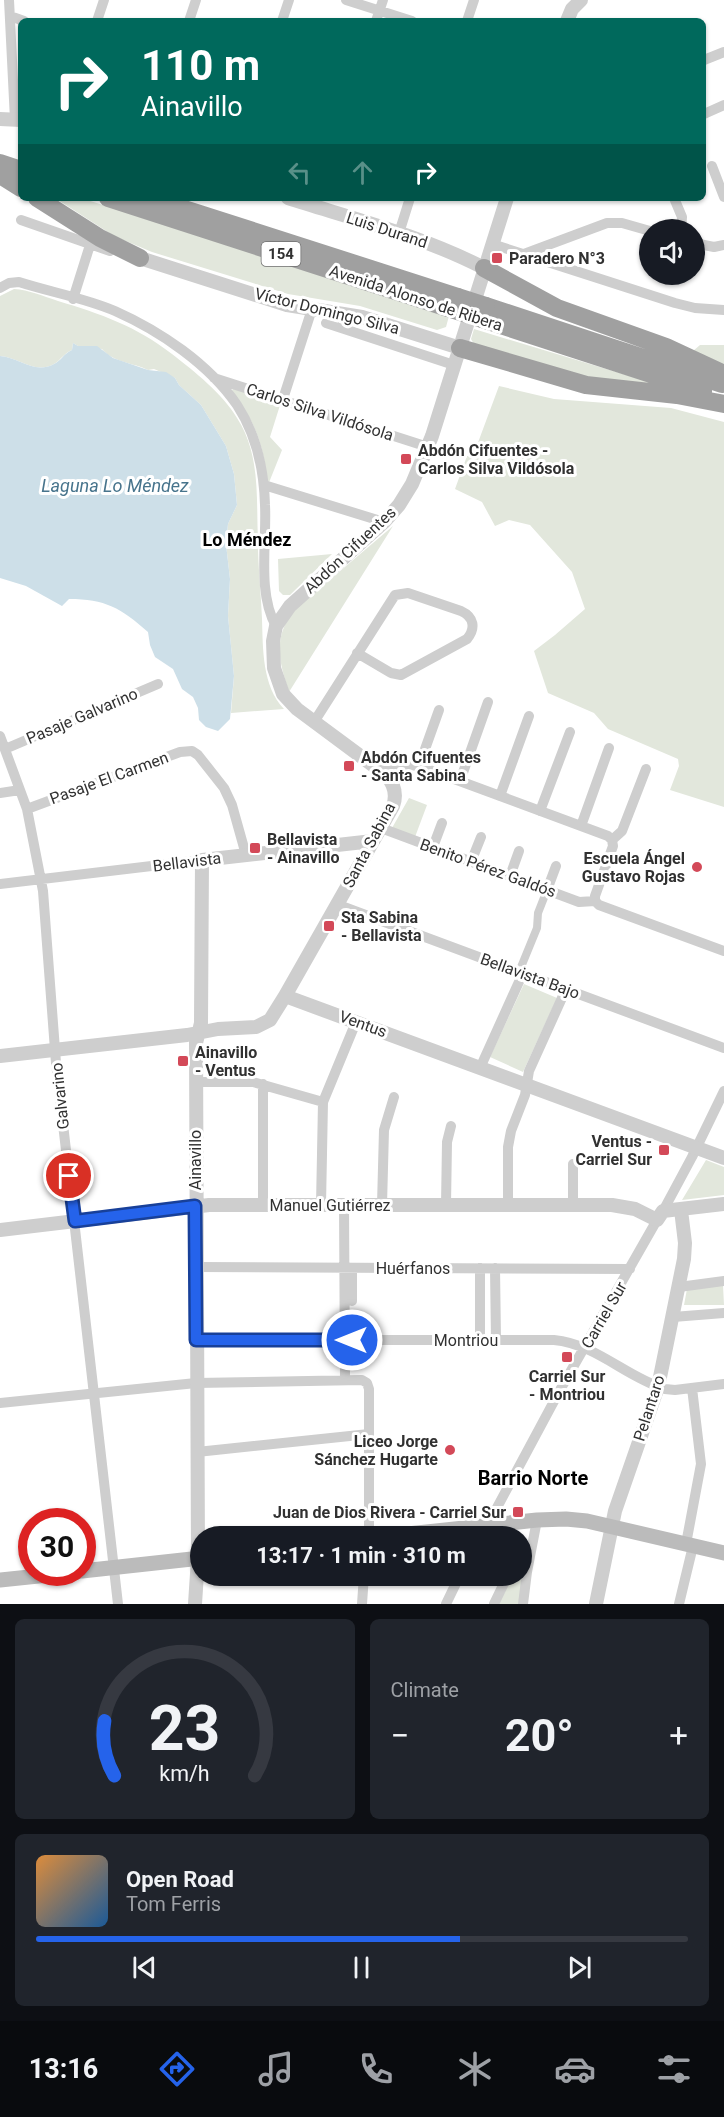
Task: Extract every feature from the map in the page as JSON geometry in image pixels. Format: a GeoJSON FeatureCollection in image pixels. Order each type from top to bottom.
{"type":"FeatureCollection","features":[{"type":"Feature","properties":{"kind":"highway"},"geometry":{"type":"LineString","coordinates":[[0,150],[18,156]]}},
{"type":"Feature","properties":{"kind":"highway"},"geometry":{"type":"LineString","coordinates":[[0,163],[18,169]]}},
{"type":"Feature","properties":{"kind":"highway"},"geometry":{"type":"LineString","coordinates":[[0,175],[18,186]]}},
{"type":"Feature","properties":{"kind":"highway"},"geometry":{"type":"LineString","coordinates":[[43,201],[100,238],[140,258]]}},
{"type":"Feature","properties":{"kind":"highway","name":"Avenida Alonso de Ribera"},"geometry":{"type":"LineString","coordinates":[[118,201],[456,303]]}},
{"type":"Feature","properties":{"kind":"highway","name":"Avenida Alonso de Ribera"},"geometry":{"type":"LineString","coordinates":[[159,201],[456,303],[724,399]]}},
{"type":"Feature","properties":{"kind":"highway"},"geometry":{"type":"LineString","coordinates":[[484,268],[557,309],[666,348],[724,374]]}},
{"type":"Feature","properties":{"kind":"highway","name":"Avenida Alonso de Ribera"},"geometry":{"type":"LineString","coordinates":[[484,313],[663,363],[724,385]]}},
{"type":"Feature","properties":{"kind":"highway"},"geometry":{"type":"LineString","coordinates":[[457,356],[586,385],[676,395],[724,404]]}},
{"type":"Feature","properties":{"kind":"main road"},"geometry":{"type":"LineString","coordinates":[[504,1526],[537,1520],[576,1519],[724,1552]]}},
{"type":"Feature","properties":{"kind":"main road"},"geometry":{"type":"LineString","coordinates":[[96,1570],[190,1559]]}},
{"type":"Feature","properties":{"kind":"main road"},"geometry":{"type":"LineString","coordinates":[[0,1580],[18,1578]]}},
{"type":"Feature","properties":{"kind":"street"},"geometry":{"type":"LineString","coordinates":[[0,119],[18,120],[9,0]]}},
{"type":"Feature","properties":{"kind":"street"},"geometry":{"type":"LineString","coordinates":[[98,18],[104,0]]}},
{"type":"Feature","properties":{"kind":"street"},"geometry":{"type":"LineString","coordinates":[[190,18],[196,0]]}},
{"type":"Feature","properties":{"kind":"street"},"geometry":{"type":"LineString","coordinates":[[283,18],[289,0]]}},
{"type":"Feature","properties":{"kind":"street"},"geometry":{"type":"LineString","coordinates":[[346,0],[402,18]]}},
{"type":"Feature","properties":{"kind":"street"},"geometry":{"type":"LineString","coordinates":[[468,18],[474,0]]}},
{"type":"Feature","properties":{"kind":"street"},"geometry":{"type":"LineString","coordinates":[[568,18],[577,1]]}},
{"type":"Feature","properties":{"kind":"street"},"geometry":{"type":"LineString","coordinates":[[10,16],[18,19]]}},
{"type":"Feature","properties":{"kind":"street"},"geometry":{"type":"LineString","coordinates":[[706,59],[724,52]]}},
{"type":"Feature","properties":{"kind":"street"},"geometry":{"type":"LineString","coordinates":[[706,113],[724,105]]}},
{"type":"Feature","properties":{"kind":"street"},"geometry":{"type":"LineString","coordinates":[[712,166],[724,197]]}},
{"type":"Feature","properties":{"kind":"street","name":"Luis Durand"},"geometry":{"type":"LineString","coordinates":[[297,201],[447,250],[484,268]]}},
{"type":"Feature","properties":{"kind":"street"},"geometry":{"type":"LineString","coordinates":[[399,234],[409,201]]}},
{"type":"Feature","properties":{"kind":"street","name":"Abdón Cifuentes"},"geometry":{"type":"LineString","coordinates":[[276,626],[290,606],[384,522],[399,505],[412,484],[428,447],[506,201]]}},
{"type":"Feature","properties":{"kind":"street"},"geometry":{"type":"LineString","coordinates":[[675,201],[682,219]]}},
{"type":"Feature","properties":{"kind":"street","name":"Víctor Domingo Silva"},"geometry":{"type":"LineString","coordinates":[[21,220],[90,245],[140,258],[287,305],[375,321],[457,356]]}},
{"type":"Feature","properties":{"kind":"street"},"geometry":{"type":"LineString","coordinates":[[524,254],[607,223],[622,223],[639,228]]}},
{"type":"Feature","properties":{"kind":"street"},"geometry":{"type":"LineString","coordinates":[[492,244],[685,306],[724,309]]}},
{"type":"Feature","properties":{"kind":"street"},"geometry":{"type":"LineString","coordinates":[[73,299],[90,245]]}},
{"type":"Feature","properties":{"kind":"street"},"geometry":{"type":"LineString","coordinates":[[705,245],[724,245]]}},
{"type":"Feature","properties":{"kind":"street"},"geometry":{"type":"LineString","coordinates":[[2,284],[19,282],[113,310],[133,320],[170,343],[212,377],[237,406],[246,422],[257,452],[264,485],[266,591],[270,614],[276,626]]}},
{"type":"Feature","properties":{"kind":"street"},"geometry":{"type":"LineString","coordinates":[[283,399],[312,309]]}},
{"type":"Feature","properties":{"kind":"street","name":"Víctor Domingo Silva"},"geometry":{"type":"LineString","coordinates":[[326,323],[457,356]]}},
{"type":"Feature","properties":{"kind":"street","name":"Carlos Silva Vildósola"},"geometry":{"type":"LineString","coordinates":[[212,377],[428,447]]}},
{"type":"Feature","properties":{"kind":"street"},"geometry":{"type":"LineString","coordinates":[[264,485],[384,522]]}},
{"type":"Feature","properties":{"kind":"street"},"geometry":{"type":"LineString","coordinates":[[314,722],[357,652],[392,598],[399,593],[408,593],[461,611],[472,620],[473,629],[467,639],[401,675],[391,674],[357,652]]}},
{"type":"Feature","properties":{"kind":"street","name":"Santa Sabina"},"geometry":{"type":"LineString","coordinates":[[276,626],[273,659],[279,686],[292,705],[381,770],[392,782],[395,798],[374,841],[285,996]]}},
{"type":"Feature","properties":{"kind":"street","name":"Pasaje Galvarino"},"geometry":{"type":"LineString","coordinates":[[5,748],[158,684]]}},
{"type":"Feature","properties":{"kind":"street"},"geometry":{"type":"LineString","coordinates":[[460,781],[488,702]]}},
{"type":"Feature","properties":{"kind":"street"},"geometry":{"type":"LineString","coordinates":[[419,766],[439,710]]}},
{"type":"Feature","properties":{"kind":"street"},"geometry":{"type":"LineString","coordinates":[[500,796],[530,716]]}},
{"type":"Feature","properties":{"kind":"street"},"geometry":{"type":"LineString","coordinates":[[540,811],[570,732]]}},
{"type":"Feature","properties":{"kind":"street","name":"Galvarino"},"geometry":{"type":"LineString","coordinates":[[0,736],[27,808],[43,891],[56,1050],[118,1604]]}},
{"type":"Feature","properties":{"kind":"street"},"geometry":{"type":"LineString","coordinates":[[580,826],[609,748]]}},
{"type":"Feature","properties":{"kind":"street","name":"Pasaje El Carmen"},"geometry":{"type":"LineString","coordinates":[[27,808],[180,752],[192,752],[201,757],[227,793],[246,855]]}},
{"type":"Feature","properties":{"kind":"street"},"geometry":{"type":"LineString","coordinates":[[381,770],[408,765],[419,766],[608,836],[613,846],[595,901]]}},
{"type":"Feature","properties":{"kind":"street"},"geometry":{"type":"LineString","coordinates":[[612,840],[622,831],[646,768]]}},
{"type":"Feature","properties":{"kind":"street"},"geometry":{"type":"LineString","coordinates":[[0,793],[20,790]]}},
{"type":"Feature","properties":{"kind":"street"},"geometry":{"type":"LineString","coordinates":[[433,847],[442,823]]}},
{"type":"Feature","properties":{"kind":"street","name":"Benito Pérez Galdós"},"geometry":{"type":"LineString","coordinates":[[381,828],[582,902],[595,901],[599,905],[724,951]]}},
{"type":"Feature","properties":{"kind":"street"},"geometry":{"type":"LineString","coordinates":[[471,861],[481,837]]}},
{"type":"Feature","properties":{"kind":"street","name":"Bellavista"},"geometry":{"type":"LineString","coordinates":[[0,884],[374,841]]}},
{"type":"Feature","properties":{"kind":"street"},"geometry":{"type":"LineString","coordinates":[[510,876],[519,851]]}},
{"type":"Feature","properties":{"kind":"street","name":"Ainavillo"},"geometry":{"type":"LineString","coordinates":[[198,1526],[195,1082],[196,1043],[201,1023],[202,860]]}},
{"type":"Feature","properties":{"kind":"street"},"geometry":{"type":"LineString","coordinates":[[480,1068],[521,973],[537,928],[538,913],[556,866]]}},
{"type":"Feature","properties":{"kind":"street","name":"Bellavista Bajo"},"geometry":{"type":"LineString","coordinates":[[336,904],[724,1048]]}},
{"type":"Feature","properties":{"kind":"street"},"geometry":{"type":"LineString","coordinates":[[508,1205],[509,1139],[525,1095],[529,1071],[566,989]]}},
{"type":"Feature","properties":{"kind":"street"},"geometry":{"type":"LineString","coordinates":[[0,1056],[211,1030],[256,1027],[272,1017],[285,996]]}},
{"type":"Feature","properties":{"kind":"street","name":"Ventus"},"geometry":{"type":"LineString","coordinates":[[285,996],[724,1158]]}},
{"type":"Feature","properties":{"kind":"street"},"geometry":{"type":"LineString","coordinates":[[321,1205],[323,1102],[356,1022]]}},
{"type":"Feature","properties":{"kind":"street"},"geometry":{"type":"LineString","coordinates":[[195,1082],[244,1081],[263,1084],[323,1102]]}},
{"type":"Feature","properties":{"kind":"street"},"geometry":{"type":"LineString","coordinates":[[263,1084],[263,1205]]}},
{"type":"Feature","properties":{"kind":"street","name":"Carriel Sur"},"geometry":{"type":"LineString","coordinates":[[484,1526],[660,1216],[697,1148],[724,1091]]}},
{"type":"Feature","properties":{"kind":"street"},"geometry":{"type":"LineString","coordinates":[[382,1205],[384,1130],[394,1097]]}},
{"type":"Feature","properties":{"kind":"street"},"geometry":{"type":"LineString","coordinates":[[446,1205],[447,1142],[451,1126]]}},
{"type":"Feature","properties":{"kind":"street"},"geometry":{"type":"LineString","coordinates":[[573,1164],[573,1205]]}},
{"type":"Feature","properties":{"kind":"street","name":"Manuel Gutiérrez"},"geometry":{"type":"LineString","coordinates":[[0,1230],[195,1206],[626,1206],[660,1216],[681,1210],[724,1204]]}},
{"type":"Feature","properties":{"kind":"street"},"geometry":{"type":"LineString","coordinates":[[344,1205],[348,1268],[348,1379]]}},
{"type":"Feature","properties":{"kind":"street","name":"Pelantaro"},"geometry":{"type":"LineString","coordinates":[[596,1604],[618,1499],[658,1387],[685,1251],[681,1210]]}},
{"type":"Feature","properties":{"kind":"street","name":"Huérfanos"},"geometry":{"type":"LineString","coordinates":[[196,1267],[630,1269]]}},
{"type":"Feature","properties":{"kind":"street"},"geometry":{"type":"LineString","coordinates":[[480,1268],[480,1340]]}},
{"type":"Feature","properties":{"kind":"street"},"geometry":{"type":"LineString","coordinates":[[495,1268],[496,1340]]}},
{"type":"Feature","properties":{"kind":"street"},"geometry":{"type":"LineString","coordinates":[[679,1287],[724,1281]]}},
{"type":"Feature","properties":{"kind":"street"},"geometry":{"type":"LineString","coordinates":[[673,1317],[724,1313]]}},
{"type":"Feature","properties":{"kind":"street","name":"Montriou"},"geometry":{"type":"LineString","coordinates":[[196,1340],[554,1340],[585,1347],[658,1387],[675,1390],[724,1384]]}},
{"type":"Feature","properties":{"kind":"street"},"geometry":{"type":"LineString","coordinates":[[0,1403],[196,1383],[362,1380],[367,1383],[369,1389],[369,1526]]}},
{"type":"Feature","properties":{"kind":"street"},"geometry":{"type":"LineString","coordinates":[[680,1604],[701,1464],[692,1388]]}},
{"type":"Feature","properties":{"kind":"street"},"geometry":{"type":"LineString","coordinates":[[197,1452],[369,1434]]}},
{"type":"Feature","properties":{"kind":"street"},"geometry":{"type":"LineString","coordinates":[[532,1540],[537,1520]]}},
{"type":"Feature","properties":{"kind":"street","name":"Ainavillo"},"geometry":{"type":"LineString","coordinates":[[195,1604],[197,1586]]}},
{"type":"Feature","properties":{"kind":"street"},"geometry":{"type":"LineString","coordinates":[[362,1604],[363,1586]]}},
{"type":"Feature","properties":{"kind":"street"},"geometry":{"type":"LineString","coordinates":[[446,1604],[455,1586]]}},
{"type":"Feature","properties":{"kind":"street"},"geometry":{"type":"LineString","coordinates":[[494,1604],[503,1586]]}},
{"type":"Feature","properties":{"kind":"street"},"geometry":{"type":"LineString","coordinates":[[523,1604],[524,1586]]}},
{"type":"Feature","properties":{"kind":"shaded area"},"geometry":{"type":"Polygon","coordinates":[[[60,201],[90,201],[449,316],[446,327],[437,330],[360,306],[288,294],[152,252],[114,236],[60,201]]]}},
{"type":"Feature","properties":{"kind":"shaded area"},"geometry":{"type":"Polygon","coordinates":[[[14,289],[36,294],[118,322],[159,344],[208,383],[237,418],[250,447],[256,478],[258,561],[265,667],[271,689],[284,709],[231,713],[234,676],[228,616],[230,579],[226,544],[228,524],[237,505],[234,474],[226,446],[201,405],[179,385],[175,378],[154,369],[148,370],[117,360],[102,349],[78,346],[73,343],[72,350],[56,362],[40,368],[0,356],[0,296],[14,289]]]}},
{"type":"Feature","properties":{"kind":"shaded area"},"geometry":{"type":"Polygon","coordinates":[[[474,329],[666,387],[602,384],[475,346],[471,339],[474,329]]]}},
{"type":"Feature","properties":{"kind":"shaded area"},"geometry":{"type":"Polygon","coordinates":[[[700,345],[724,345],[724,365],[693,351],[700,345]]]}},
{"type":"Feature","properties":{"kind":"shaded area"},"geometry":{"type":"Polygon","coordinates":[[[499,386],[554,399],[671,408],[724,422],[724,807],[670,790],[679,766],[678,759],[608,729],[594,713],[548,693],[534,651],[585,609],[572,572],[530,525],[509,520],[495,526],[482,502],[455,489],[467,456],[473,456],[499,386]]]}},
{"type":"Feature","properties":{"kind":"shaded area"},"geometry":{"type":"Polygon","coordinates":[[[233,388],[281,402],[270,437],[282,450],[268,485],[258,435],[232,391],[233,388]]]}},
{"type":"Feature","properties":{"kind":"shaded area"},"geometry":{"type":"Polygon","coordinates":[[[393,526],[289,692],[281,661],[280,642],[286,622],[292,612],[393,526]]]}},
{"type":"Feature","properties":{"kind":"shaded area"},"geometry":{"type":"Polygon","coordinates":[[[332,554],[290,595],[283,595],[279,591],[278,559],[332,554]]]}},
{"type":"Feature","properties":{"kind":"shaded area"},"geometry":{"type":"Polygon","coordinates":[[[409,798],[427,805],[415,837],[392,828],[409,798]]]}},
{"type":"Feature","properties":{"kind":"shaded area"},"geometry":{"type":"Polygon","coordinates":[[[524,984],[557,998],[523,1072],[490,1057],[524,984]]]}},
{"type":"Feature","properties":{"kind":"shaded area"},"geometry":{"type":"Polygon","coordinates":[[[706,1160],[724,1167],[724,1195],[682,1200],[706,1160]]]}},
{"type":"Feature","properties":{"kind":"shaded area"},"geometry":{"type":"Polygon","coordinates":[[[723,1285],[724,1305],[684,1305],[687,1289],[723,1285]]]}},
{"type":"Feature","properties":{"kind":"shaded area"},"geometry":{"type":"Polygon","coordinates":[[[507,1586],[522,1586],[521,1604],[497,1604],[507,1586]]]}},
{"type":"Feature","properties":{"kind":"water","name":"Laguna Lo Méndez"},"geometry":{"type":"Polygon","coordinates":[[[73,343],[78,346],[97,346],[113,358],[148,370],[166,372],[175,378],[179,385],[201,405],[226,446],[234,474],[237,505],[228,524],[226,544],[230,579],[228,616],[234,676],[230,719],[218,731],[206,727],[199,720],[198,708],[193,697],[182,689],[173,669],[155,657],[148,632],[121,611],[103,603],[82,599],[69,599],[62,606],[26,586],[0,578],[0,356],[33,367],[47,367],[72,350],[73,343]]]}},
{"type":"Feature","properties":{"kind":"place","name":"Paradero N°3"},"geometry":{"type":"Point","coordinates":[497,258]}},
{"type":"Feature","properties":{"kind":"place","name":"Abdón Cifuentes - Carlos Silva Vildósola"},"geometry":{"type":"Point","coordinates":[406,459]}},
{"type":"Feature","properties":{"kind":"place","name":"Abdón Cifuentes - Santa Sabina"},"geometry":{"type":"Point","coordinates":[349,766]}},
{"type":"Feature","properties":{"kind":"place","name":"Bellavista - Ainavillo"},"geometry":{"type":"Point","coordinates":[255,848]}},
{"type":"Feature","properties":{"kind":"place","name":"Escuela Ángel Gustavo Rojas"},"geometry":{"type":"Point","coordinates":[697,867]}},
{"type":"Feature","properties":{"kind":"place","name":"Sta Sabina - Bellavista"},"geometry":{"type":"Point","coordinates":[329,926]}},
{"type":"Feature","properties":{"kind":"place","name":"Ainavillo - Ventus"},"geometry":{"type":"Point","coordinates":[183,1061]}},
{"type":"Feature","properties":{"kind":"place","name":"Ventus - Carriel Sur"},"geometry":{"type":"Point","coordinates":[664,1150]}},
{"type":"Feature","properties":{"kind":"place","name":"Carriel Sur - Montriou"},"geometry":{"type":"Point","coordinates":[567,1357]}},
{"type":"Feature","properties":{"kind":"place","name":"Liceo Jorge Sánchez Hugarte"},"geometry":{"type":"Point","coordinates":[450,1450]}},
{"type":"Feature","properties":{"kind":"place","name":"Juan de Dios Rivera - Carriel Sur"},"geometry":{"type":"Point","coordinates":[518,1512]}},
{"type":"Feature","properties":{"kind":"district","name":"Lo Méndez"},"geometry":{"type":"Point","coordinates":[247,539]}},
{"type":"Feature","properties":{"kind":"district","name":"Barrio Norte"},"geometry":{"type":"Point","coordinates":[533,1478]}},
{"type":"Feature","properties":{"kind":"route"},"geometry":{"type":"LineString","coordinates":[[69,1176],[75,1221],[195,1206],[196,1340],[352,1340]]}}]}
